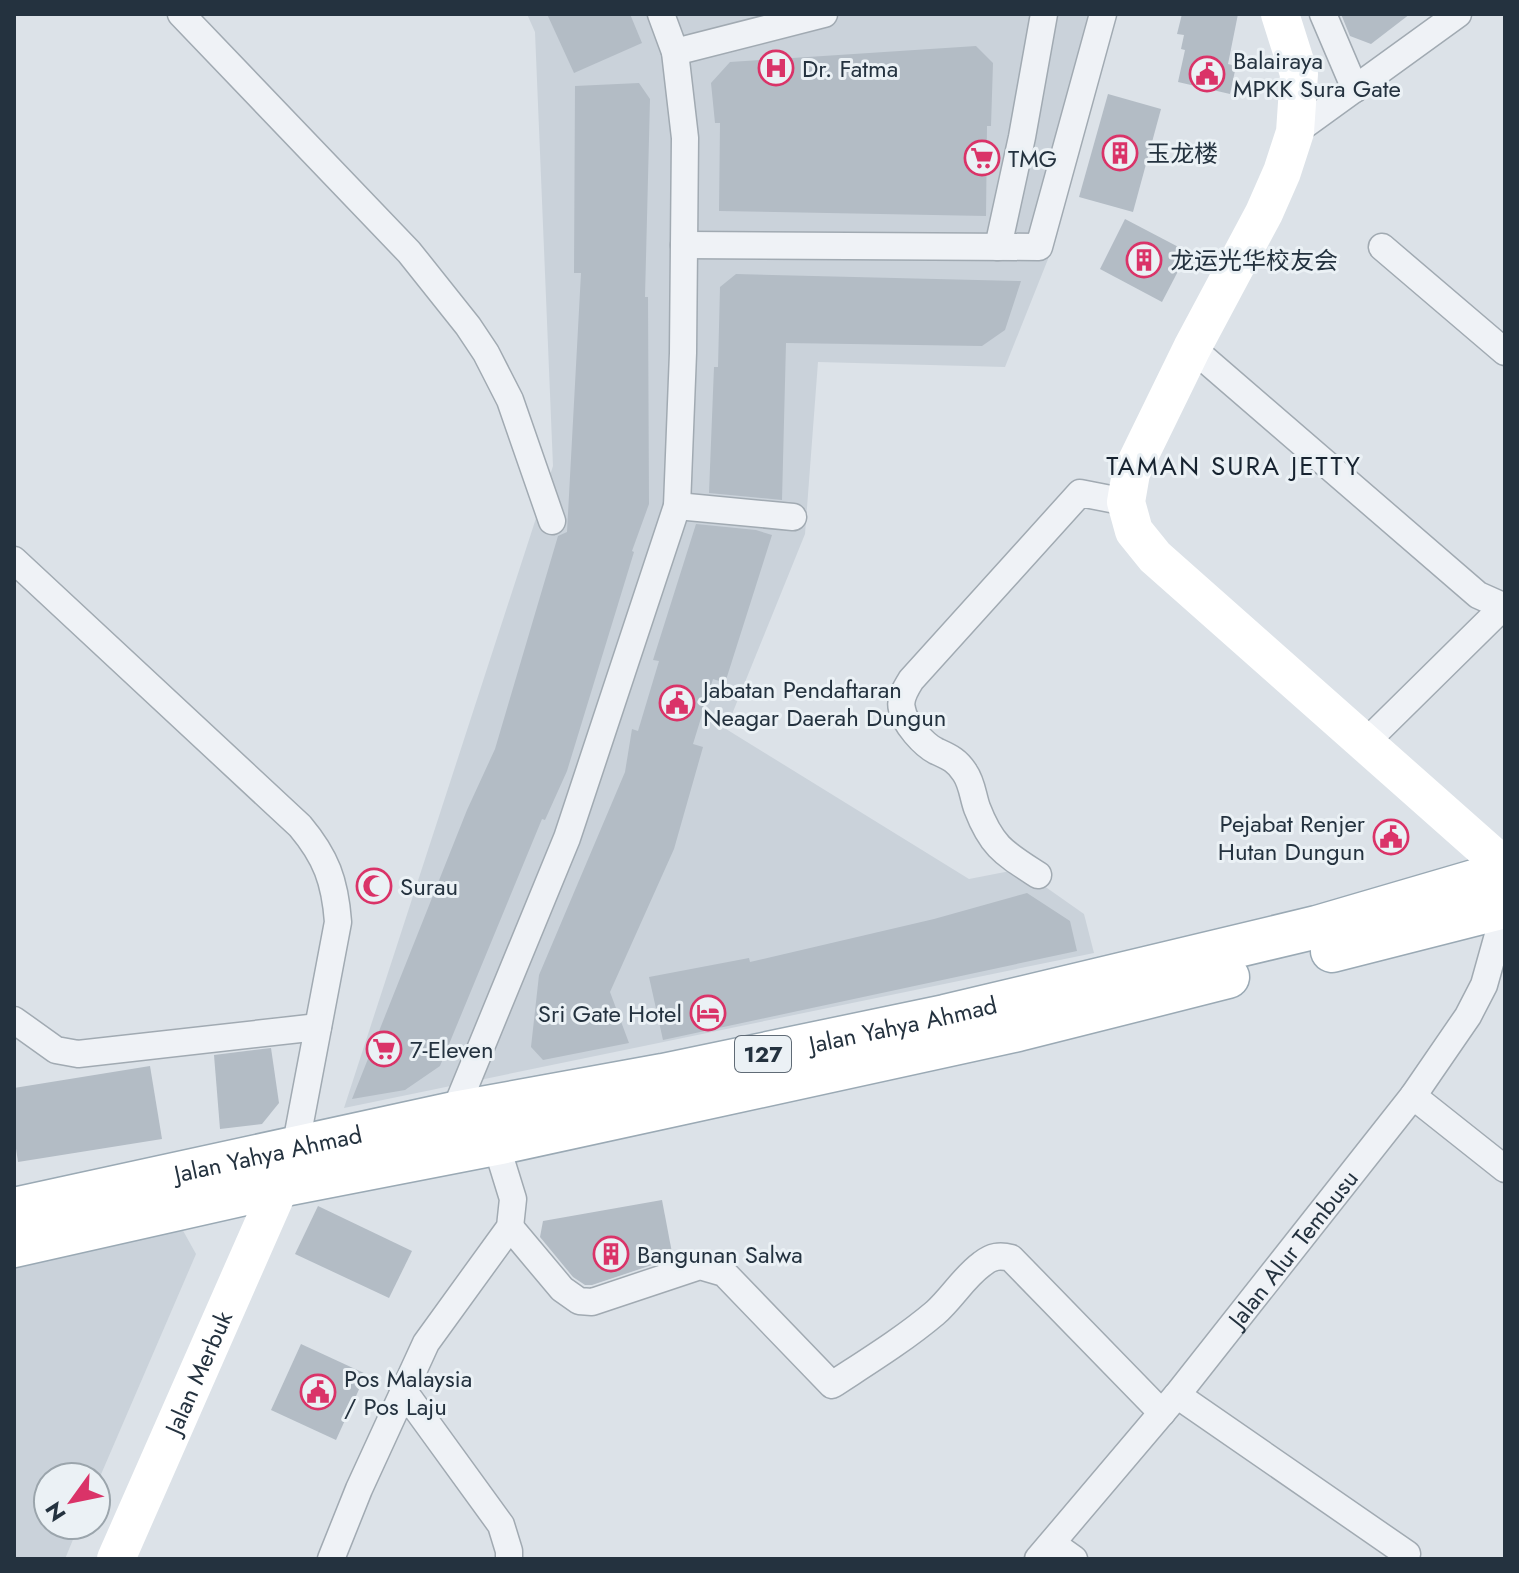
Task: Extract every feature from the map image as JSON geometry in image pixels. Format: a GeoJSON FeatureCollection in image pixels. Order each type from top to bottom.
{"type":"FeatureCollection","features":[{"type":"Feature","properties":{"kind":"main road","name":"Jalan Yahya Ahmad"},"geometry":{"type":"LineString","coordinates":[[14,1246],[288,1167],[454,1113],[663,1075],[945,1016],[1317,927],[1505,870]]}},
{"type":"Feature","properties":{"kind":"main road","name":"Jalan Yahya Ahmad"},"geometry":{"type":"LineString","coordinates":[[14,1209],[288,1167],[496,1144],[1018,1030],[1505,909]]}},
{"type":"Feature","properties":{"kind":"street"},"geometry":{"type":"LineString","coordinates":[[181,14],[409,252],[468,326],[510,400],[552,521]]}},
{"type":"Feature","properties":{"kind":"street"},"geometry":{"type":"LineString","coordinates":[[454,1113],[567,838],[677,506],[685,138],[675,52],[661,14]]}},
{"type":"Feature","properties":{"kind":"street"},"geometry":{"type":"LineString","coordinates":[[675,52],[824,14]]}},
{"type":"Feature","properties":{"kind":"street"},"geometry":{"type":"LineString","coordinates":[[998,247],[1044,14]]}},
{"type":"Feature","properties":{"kind":"street"},"geometry":{"type":"LineString","coordinates":[[684,245],[1039,247],[1103,14]]}},
{"type":"Feature","properties":{"kind":"street"},"geometry":{"type":"LineString","coordinates":[[1280,14],[1299,74],[1295,132],[1264,213],[1192,348],[1131,473],[1126,502],[1134,531],[1155,557],[1505,870]]}},
{"type":"Feature","properties":{"kind":"street"},"geometry":{"type":"LineString","coordinates":[[1323,14],[1355,89]]}},
{"type":"Feature","properties":{"kind":"street"},"geometry":{"type":"LineString","coordinates":[[1295,132],[1458,14]]}},
{"type":"Feature","properties":{"kind":"street"},"geometry":{"type":"LineString","coordinates":[[1382,247],[1505,352]]}},
{"type":"Feature","properties":{"kind":"street"},"geometry":{"type":"LineString","coordinates":[[1192,348],[1478,595],[1504,607],[1364,744]]}},
{"type":"Feature","properties":{"kind":"street"},"geometry":{"type":"LineString","coordinates":[[1038,875],[1004,853],[991,840],[976,807],[967,775],[952,756],[934,750],[920,737],[901,708],[903,696],[911,680],[1080,493],[1126,502]]}},
{"type":"Feature","properties":{"kind":"street"},"geometry":{"type":"LineString","coordinates":[[677,506],[793,517]]}},
{"type":"Feature","properties":{"kind":"street"},"geometry":{"type":"LineString","coordinates":[[14,560],[300,826],[315,845],[336,891],[338,922],[288,1167]]}},
{"type":"Feature","properties":{"kind":"street","name":"Jalan Alur Tembusu"},"geometry":{"type":"LineString","coordinates":[[1055,1554],[1169,1404],[1413,1096],[1468,1016],[1484,985],[1505,909]]}},
{"type":"Feature","properties":{"kind":"street"},"geometry":{"type":"LineString","coordinates":[[14,1020],[56,1050],[78,1054],[318,1027]]}},
{"type":"Feature","properties":{"kind":"street"},"geometry":{"type":"LineString","coordinates":[[1413,1096],[1505,1169]]}},
{"type":"Feature","properties":{"kind":"street"},"geometry":{"type":"LineString","coordinates":[[331,1559],[426,1343],[510,1227],[513,1199],[496,1144]]}},
{"type":"Feature","properties":{"kind":"street","name":"Jalan Merbuk"},"geometry":{"type":"LineString","coordinates":[[116,1559],[288,1167]]}},
{"type":"Feature","properties":{"kind":"street"},"geometry":{"type":"LineString","coordinates":[[510,1227],[562,1289],[579,1301],[592,1302],[700,1266],[724,1273],[832,1385],[891,1347],[936,1312],[980,1265],[993,1257],[1011,1258],[1169,1404],[1407,1554]]}},
{"type":"Feature","properties":{"kind":"street"},"geometry":{"type":"LineString","coordinates":[[403,1390],[501,1525],[509,1559]]}},
{"type":"Feature","properties":{"kind":"shaded area"},"geometry":{"type":"Polygon","coordinates":[[[527,14],[1117,14],[1054,244],[1005,367],[818,362],[805,534],[726,729],[969,879],[1020,869],[1084,914],[1094,953],[344,1108],[553,466],[535,32],[527,14]]]}},
{"type":"Feature","properties":{"kind":"shaded area"},"geometry":{"type":"Polygon","coordinates":[[[176,1218],[196,1254],[107,1461],[32,1461],[32,1541],[72,1541],[65,1559],[14,1559],[14,1257],[176,1218]]]}},
{"type":"Feature","properties":{"kind":"building"},"geometry":{"type":"Polygon","coordinates":[[[547,14],[630,14],[642,43],[574,73],[547,14]]]}},
{"type":"Feature","properties":{"kind":"building"},"geometry":{"type":"Polygon","coordinates":[[[1182,14],[1238,14],[1228,64],[1236,66],[1230,94],[1178,82],[1185,50],[1181,49],[1184,35],[1177,34],[1182,14]]]}},
{"type":"Feature","properties":{"kind":"building"},"geometry":{"type":"Polygon","coordinates":[[[1341,14],[1410,14],[1371,44],[1350,36],[1341,14]]]}},
{"type":"Feature","properties":{"kind":"building"},"geometry":{"type":"Polygon","coordinates":[[[976,46],[993,63],[991,126],[987,126],[986,216],[719,211],[720,123],[715,123],[711,83],[730,62],[976,46]]]}},
{"type":"Feature","properties":{"kind":"building"},"geometry":{"type":"Polygon","coordinates":[[[639,83],[650,99],[645,297],[648,297],[649,504],[632,551],[567,771],[545,820],[542,819],[440,1066],[405,1090],[352,1099],[467,810],[495,749],[558,536],[567,532],[581,273],[574,273],[575,86],[639,83]]]}},
{"type":"Feature","properties":{"kind":"building","name":"玉龙楼"},"geometry":{"type":"Polygon","coordinates":[[[1108,94],[1161,109],[1133,212],[1079,197],[1108,94]]]}},
{"type":"Feature","properties":{"kind":"building","name":"龙运光华校友会"},"geometry":{"type":"Polygon","coordinates":[[[1125,219],[1188,252],[1162,302],[1100,269],[1125,219]]]}},
{"type":"Feature","properties":{"kind":"building"},"geometry":{"type":"Polygon","coordinates":[[[736,274],[1021,281],[1005,330],[982,346],[786,343],[782,500],[709,493],[720,287],[736,274]]]}},
{"type":"Feature","properties":{"kind":"building"},"geometry":{"type":"Polygon","coordinates":[[[696,524],[756,530],[772,535],[725,683],[713,679],[693,744],[703,747],[674,849],[610,992],[629,1043],[543,1060],[531,1047],[539,975],[625,772],[632,729],[638,731],[659,661],[653,660],[696,524]]]}},
{"type":"Feature","properties":{"kind":"building"},"geometry":{"type":"Polygon","coordinates":[[[1027,893],[1070,921],[1077,951],[663,1040],[649,977],[749,958],[750,962],[934,919],[1027,893]]]}},
{"type":"Feature","properties":{"kind":"building"},"geometry":{"type":"Polygon","coordinates":[[[271,1048],[279,1103],[262,1124],[220,1129],[214,1055],[271,1048]]]}},
{"type":"Feature","properties":{"kind":"building"},"geometry":{"type":"Polygon","coordinates":[[[150,1066],[162,1139],[18,1162],[14,1135],[14,1088],[150,1066]]]}},
{"type":"Feature","properties":{"kind":"building","name":"Bangunan Salwa"},"geometry":{"type":"Polygon","coordinates":[[[662,1200],[673,1258],[592,1285],[585,1285],[573,1277],[540,1237],[543,1221],[662,1200]]]}},
{"type":"Feature","properties":{"kind":"building"},"geometry":{"type":"Polygon","coordinates":[[[318,1206],[412,1251],[389,1298],[295,1254],[318,1206]]]}},
{"type":"Feature","properties":{"kind":"building","name":"Pos Malaysia / Pos Laju"},"geometry":{"type":"Polygon","coordinates":[[[301,1344],[366,1374],[336,1440],[271,1410],[301,1344]]]}},
{"type":"Feature","properties":{"kind":"place","name":"Dr. Fatma"},"geometry":{"type":"Point","coordinates":[776,68]}},
{"type":"Feature","properties":{"kind":"place","name":"Balairaya MPKK Sura Gate"},"geometry":{"type":"Point","coordinates":[1207,74]}},
{"type":"Feature","properties":{"kind":"place","name":"玉龙楼"},"geometry":{"type":"Point","coordinates":[1120,153]}},
{"type":"Feature","properties":{"kind":"place","name":"TMG"},"geometry":{"type":"Point","coordinates":[982,158]}},
{"type":"Feature","properties":{"kind":"place","name":"龙运光华校友会"},"geometry":{"type":"Point","coordinates":[1144,260]}},
{"type":"Feature","properties":{"kind":"place","name":"Jabatan Pendaftaran Neagar Daerah Dungun"},"geometry":{"type":"Point","coordinates":[677,703]}},
{"type":"Feature","properties":{"kind":"place","name":"Pejabat Renjer Hutan Dungun"},"geometry":{"type":"Point","coordinates":[1391,837]}},
{"type":"Feature","properties":{"kind":"place","name":"Surau"},"geometry":{"type":"Point","coordinates":[374,886]}},
{"type":"Feature","properties":{"kind":"place","name":"Sri Gate Hotel"},"geometry":{"type":"Point","coordinates":[708,1013]}},
{"type":"Feature","properties":{"kind":"place","name":"7-Eleven"},"geometry":{"type":"Point","coordinates":[384,1049]}},
{"type":"Feature","properties":{"kind":"place","name":"Bangunan Salwa"},"geometry":{"type":"Point","coordinates":[611,1254]}},
{"type":"Feature","properties":{"kind":"place","name":"Pos Malaysia / Pos Laju"},"geometry":{"type":"Point","coordinates":[318,1392]}},
{"type":"Feature","properties":{"kind":"district","name":"TAMAN SURA JETTY"},"geometry":{"type":"Point","coordinates":[1234,466]}}]}
